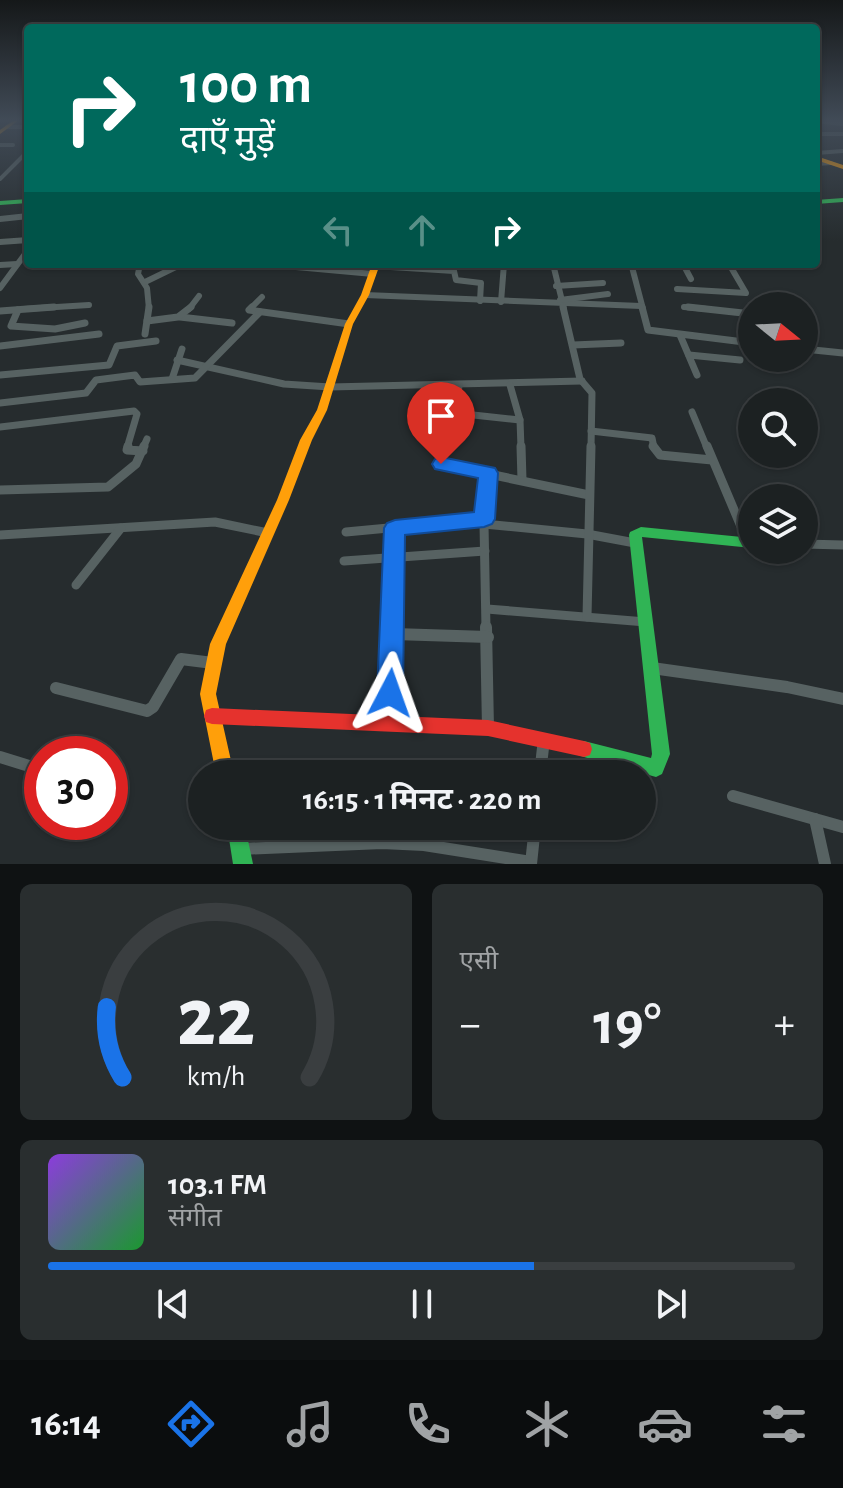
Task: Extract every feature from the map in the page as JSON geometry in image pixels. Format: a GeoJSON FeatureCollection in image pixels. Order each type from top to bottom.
{"type":"FeatureCollection","features":[{"type":"Feature","properties":{"kind":"street"},"geometry":{"type":"LineString","coordinates":[[0,179],[19,160]]}},
{"type":"Feature","properties":{"kind":"street"},"geometry":{"type":"LineString","coordinates":[[826,160],[843,167]]}},
{"type":"Feature","properties":{"kind":"street"},"geometry":{"type":"LineString","coordinates":[[820,164],[831,163]]}},
{"type":"Feature","properties":{"kind":"street"},"geometry":{"type":"LineString","coordinates":[[820,202],[843,200]]}},
{"type":"Feature","properties":{"kind":"street"},"geometry":{"type":"LineString","coordinates":[[0,203],[24,201]]}},
{"type":"Feature","properties":{"kind":"street"},"geometry":{"type":"LineString","coordinates":[[0,219],[24,216]]}},
{"type":"Feature","properties":{"kind":"street"},"geometry":{"type":"LineString","coordinates":[[0,242],[24,240]]}},
{"type":"Feature","properties":{"kind":"street"},"geometry":{"type":"LineString","coordinates":[[1,284],[24,256]]}},
{"type":"Feature","properties":{"kind":"street"},"geometry":{"type":"LineString","coordinates":[[0,265],[17,264]]}},
{"type":"Feature","properties":{"kind":"street"},"geometry":{"type":"LineString","coordinates":[[139,268],[138,274],[145,282],[150,298],[145,334]]}},
{"type":"Feature","properties":{"kind":"street"},"geometry":{"type":"LineString","coordinates":[[145,282],[158,279],[172,268]]}},
{"type":"Feature","properties":{"kind":"street"},"geometry":{"type":"LineString","coordinates":[[222,760],[208,694],[222,633],[330,387],[349,324],[375,268],[454,271],[456,280],[481,283],[480,301]]}},
{"type":"Feature","properties":{"kind":"street"},"geometry":{"type":"LineString","coordinates":[[501,302],[504,268]]}},
{"type":"Feature","properties":{"kind":"street"},"geometry":{"type":"LineString","coordinates":[[554,268],[582,381],[592,393],[587,617]]}},
{"type":"Feature","properties":{"kind":"street"},"geometry":{"type":"LineString","coordinates":[[632,268],[647,329],[738,341]]}},
{"type":"Feature","properties":{"kind":"street"},"geometry":{"type":"LineString","coordinates":[[685,268],[691,279]]}},
{"type":"Feature","properties":{"kind":"street"},"geometry":{"type":"LineString","coordinates":[[677,289],[746,293],[731,268]]}},
{"type":"Feature","properties":{"kind":"street"},"geometry":{"type":"LineString","coordinates":[[556,286],[603,283]]}},
{"type":"Feature","properties":{"kind":"street"},"geometry":{"type":"LineString","coordinates":[[561,302],[608,294]]}},
{"type":"Feature","properties":{"kind":"street"},"geometry":{"type":"LineString","coordinates":[[365,295],[641,306]]}},
{"type":"Feature","properties":{"kind":"street"},"geometry":{"type":"LineString","coordinates":[[180,317],[191,310],[199,296]]}},
{"type":"Feature","properties":{"kind":"street"},"geometry":{"type":"LineString","coordinates":[[262,297],[249,310],[349,324]]}},
{"type":"Feature","properties":{"kind":"street"},"geometry":{"type":"LineString","coordinates":[[0,311],[89,305]]}},
{"type":"Feature","properties":{"kind":"street"},"geometry":{"type":"LineString","coordinates":[[684,307],[738,313]]}},
{"type":"Feature","properties":{"kind":"street"},"geometry":{"type":"LineString","coordinates":[[11,326],[18,310]]}},
{"type":"Feature","properties":{"kind":"street"},"geometry":{"type":"LineString","coordinates":[[0,403],[86,393],[96,380],[135,375],[137,381],[195,378],[260,312]]}},
{"type":"Feature","properties":{"kind":"street"},"geometry":{"type":"LineString","coordinates":[[147,321],[180,317],[232,323]]}},
{"type":"Feature","properties":{"kind":"street"},"geometry":{"type":"LineString","coordinates":[[0,328],[55,329],[85,323]]}},
{"type":"Feature","properties":{"kind":"street"},"geometry":{"type":"LineString","coordinates":[[52,341],[55,329]]}},
{"type":"Feature","properties":{"kind":"street"},"geometry":{"type":"LineString","coordinates":[[0,346],[99,334]]}},
{"type":"Feature","properties":{"kind":"street"},"geometry":{"type":"LineString","coordinates":[[680,335],[697,375]]}},
{"type":"Feature","properties":{"kind":"street"},"geometry":{"type":"LineString","coordinates":[[0,375],[109,365],[117,346],[156,341]]}},
{"type":"Feature","properties":{"kind":"street"},"geometry":{"type":"LineString","coordinates":[[573,345],[621,343]]}},
{"type":"Feature","properties":{"kind":"street"},"geometry":{"type":"LineString","coordinates":[[172,379],[182,349]]}},
{"type":"Feature","properties":{"kind":"street"},"geometry":{"type":"LineString","coordinates":[[818,350],[843,353]]}},
{"type":"Feature","properties":{"kind":"street"},"geometry":{"type":"LineString","coordinates":[[689,355],[738,360]]}},
{"type":"Feature","properties":{"kind":"street"},"geometry":{"type":"LineString","coordinates":[[177,360],[284,384],[330,387],[582,381]]}},
{"type":"Feature","properties":{"kind":"street"},"geometry":{"type":"LineString","coordinates":[[510,385],[520,420],[522,480]]}},
{"type":"Feature","properties":{"kind":"street"},"geometry":{"type":"LineString","coordinates":[[451,439],[459,386]]}},
{"type":"Feature","properties":{"kind":"street"},"geometry":{"type":"LineString","coordinates":[[0,427],[134,411],[137,414],[127,450],[143,451]]}},
{"type":"Feature","properties":{"kind":"street"},"geometry":{"type":"LineString","coordinates":[[692,412],[738,517]]}},
{"type":"Feature","properties":{"kind":"street"},"geometry":{"type":"LineString","coordinates":[[455,413],[520,420]]}},
{"type":"Feature","properties":{"kind":"street"},"geometry":{"type":"LineString","coordinates":[[591,431],[649,437],[654,439],[654,451],[660,455],[712,460]]}},
{"type":"Feature","properties":{"kind":"street"},"geometry":{"type":"LineString","coordinates":[[0,490],[103,488],[136,464],[147,439]]}},
{"type":"Feature","properties":{"kind":"street"},"geometry":{"type":"LineString","coordinates":[[441,464],[589,495]]}},
{"type":"Feature","properties":{"kind":"street"},"geometry":{"type":"LineString","coordinates":[[488,473],[484,521],[488,728]]}},
{"type":"Feature","properties":{"kind":"street"},"geometry":{"type":"LineString","coordinates":[[346,532],[484,521],[635,543]]}},
{"type":"Feature","properties":{"kind":"street"},"geometry":{"type":"LineString","coordinates":[[0,535],[215,522],[268,533]]}},
{"type":"Feature","properties":{"kind":"street"},"geometry":{"type":"LineString","coordinates":[[76,585],[121,528]]}},
{"type":"Feature","properties":{"kind":"street"},"geometry":{"type":"LineString","coordinates":[[388,722],[394,634],[395,528]]}},
{"type":"Feature","properties":{"kind":"street"},"geometry":{"type":"LineString","coordinates":[[212,716],[488,728],[656,768],[661,754],[635,535],[641,532],[738,542]]}},
{"type":"Feature","properties":{"kind":"street"},"geometry":{"type":"LineString","coordinates":[[818,544],[843,545]]}},
{"type":"Feature","properties":{"kind":"street"},"geometry":{"type":"LineString","coordinates":[[344,561],[485,551]]}},
{"type":"Feature","properties":{"kind":"street"},"geometry":{"type":"LineString","coordinates":[[487,609],[647,622]]}},
{"type":"Feature","properties":{"kind":"street"},"geometry":{"type":"LineString","coordinates":[[394,634],[488,637]]}},
{"type":"Feature","properties":{"kind":"street"},"geometry":{"type":"LineString","coordinates":[[56,688],[147,711],[153,707],[181,659],[213,663]]}},
{"type":"Feature","properties":{"kind":"street"},"geometry":{"type":"LineString","coordinates":[[652,668],[787,687],[843,699]]}},
{"type":"Feature","properties":{"kind":"street"},"geometry":{"type":"LineString","coordinates":[[542,760],[544,739]]}},
{"type":"Feature","properties":{"kind":"street"},"geometry":{"type":"LineString","coordinates":[[0,757],[24,764]]}},
{"type":"Feature","properties":{"kind":"street"},"geometry":{"type":"LineString","coordinates":[[733,796],[843,827]]}},
{"type":"Feature","properties":{"kind":"street"},"geometry":{"type":"LineString","coordinates":[[815,819],[825,864]]}},
{"type":"Feature","properties":{"kind":"street"},"geometry":{"type":"LineString","coordinates":[[242,857],[382,843],[452,847],[531,863],[533,840]]}},
{"type":"Feature","properties":{"kind":"traffic: fast"},"geometry":{"type":"LineString","coordinates":[[820,202],[843,200]]}},
{"type":"Feature","properties":{"kind":"traffic: fast"},"geometry":{"type":"LineString","coordinates":[[0,203],[24,201]]}},
{"type":"Feature","properties":{"kind":"traffic: fast"},"geometry":{"type":"LineString","coordinates":[[584,749],[656,768],[661,754],[635,535],[641,532],[738,542]]}},
{"type":"Feature","properties":{"kind":"traffic: fast"},"geometry":{"type":"LineString","coordinates":[[239,840],[243,864]]}},
{"type":"Feature","properties":{"kind":"traffic: slow"},"geometry":{"type":"LineString","coordinates":[[823,160],[843,167]]}},
{"type":"Feature","properties":{"kind":"traffic: slow"},"geometry":{"type":"LineString","coordinates":[[222,760],[208,694],[218,644],[283,500],[306,440],[322,410],[349,324],[365,295],[375,268]]}},
{"type":"Feature","properties":{"kind":"traffic: jam"},"geometry":{"type":"LineString","coordinates":[[212,716],[488,728],[584,749]]}},
{"type":"Feature","properties":{"kind":"route"},"geometry":{"type":"LineString","coordinates":[[390,693],[395,528],[484,519],[488,473],[441,464]]}}]}
